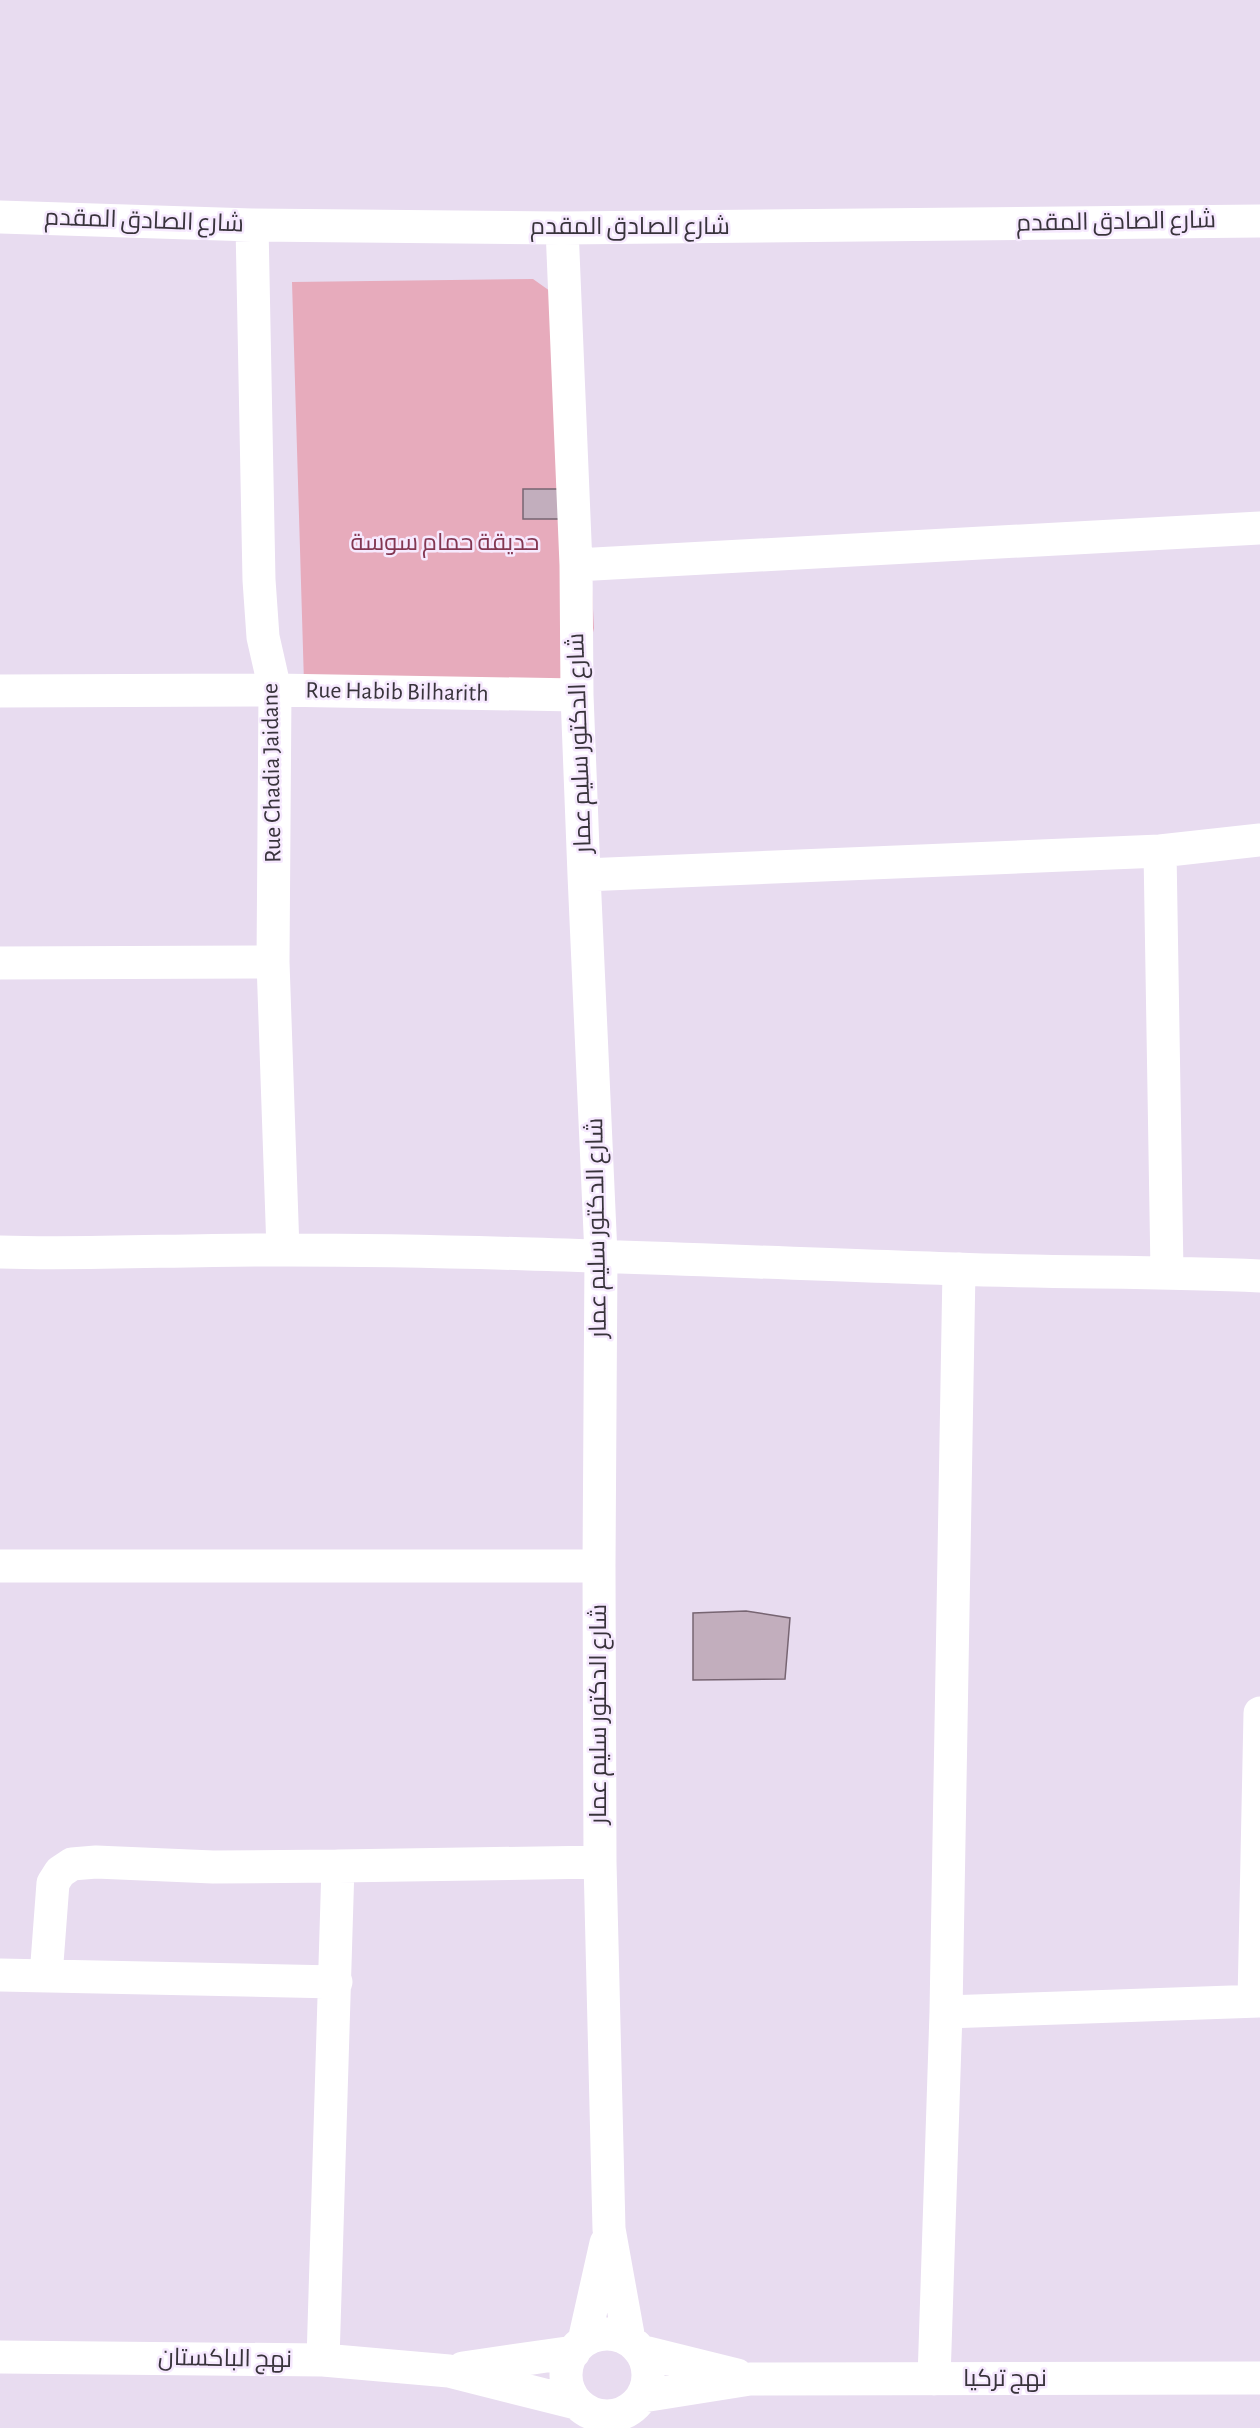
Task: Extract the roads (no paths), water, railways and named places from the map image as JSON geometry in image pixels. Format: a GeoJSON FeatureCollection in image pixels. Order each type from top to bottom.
{"type":"FeatureCollection","features":[{"type":"Feature","properties":{"kind":"street","name":"شارع الصادق المقدم"},"geometry":{"type":"LineString","coordinates":[[0,217],[252,225],[562,228],[1260,221]]}},
{"type":"Feature","properties":{"kind":"street","name":"Rue Chadia Jaidane"},"geometry":{"type":"LineString","coordinates":[[252,225],[259,580],[263,637],[275,690],[273,962],[283,1250]]}},
{"type":"Feature","properties":{"kind":"street","name":"شارع الدكتور سليم عمار"},"geometry":{"type":"LineString","coordinates":[[562,228],[576,565],[577,695],[601,1255],[598,1566],[600,1862],[609,2229]]}},
{"type":"Feature","properties":{"kind":"street"},"geometry":{"type":"LineString","coordinates":[[576,565],[1260,528]]}},
{"type":"Feature","properties":{"kind":"street","name":"Rue Habib Bilharith"},"geometry":{"type":"LineString","coordinates":[[0,691],[275,690],[577,695]]}},
{"type":"Feature","properties":{"kind":"street"},"geometry":{"type":"LineString","coordinates":[[584,875],[1160,851],[1260,840]]}},
{"type":"Feature","properties":{"kind":"street"},"geometry":{"type":"LineString","coordinates":[[1160,851],[1167,1272]]}},
{"type":"Feature","properties":{"kind":"street"},"geometry":{"type":"LineString","coordinates":[[0,963],[273,962]]}},
{"type":"Feature","properties":{"kind":"street"},"geometry":{"type":"LineString","coordinates":[[0,1252],[77,1254],[283,1250],[601,1255],[959,1269],[1260,1275]]}},
{"type":"Feature","properties":{"kind":"street"},"geometry":{"type":"LineString","coordinates":[[934,2379],[946,2012],[959,1269]]}},
{"type":"Feature","properties":{"kind":"street"},"geometry":{"type":"LineString","coordinates":[[0,1566],[598,1566]]}},
{"type":"Feature","properties":{"kind":"street"},"geometry":{"type":"LineString","coordinates":[[946,2012],[1257,2001],[1260,1713]]}},
{"type":"Feature","properties":{"kind":"street"},"geometry":{"type":"LineString","coordinates":[[46,1976],[53,1883],[60,1872],[72,1864],[96,1862],[213,1867],[600,1862]]}},
{"type":"Feature","properties":{"kind":"street"},"geometry":{"type":"LineString","coordinates":[[323,2360],[339,1866]]}},
{"type":"Feature","properties":{"kind":"street"},"geometry":{"type":"LineString","coordinates":[[0,1975],[336,1982]]}},
{"type":"Feature","properties":{"kind":"street"},"geometry":{"type":"LineString","coordinates":[[609,2229],[635,2345],[647,2366],[648,2381],[636,2409],[608,2416],[580,2412],[567,2386],[566,2368],[579,2346],[609,2229]]}},
{"type":"Feature","properties":{"kind":"street"},"geometry":{"type":"LineString","coordinates":[[579,2346],[598,2335],[614,2335],[635,2345]]}},
{"type":"Feature","properties":{"kind":"street","name":"نهج تركيا"},"geometry":{"type":"LineString","coordinates":[[635,2345],[750,2379]]}},
{"type":"Feature","properties":{"kind":"street","name":"نهج الباكستان"},"geometry":{"type":"LineString","coordinates":[[449,2371],[579,2346]]}},
{"type":"Feature","properties":{"kind":"street","name":"نهج الباكستان"},"geometry":{"type":"LineString","coordinates":[[0,2356],[323,2360],[449,2371],[580,2412]]}},
{"type":"Feature","properties":{"kind":"street","name":"نهج تركيا"},"geometry":{"type":"LineString","coordinates":[[636,2409],[750,2379],[1260,2378]]}},
{"type":"Feature","properties":{"kind":"park label","name":"حديقة حمام سوسة"},"geometry":{"type":"Point","coordinates":[445,543]}}]}
